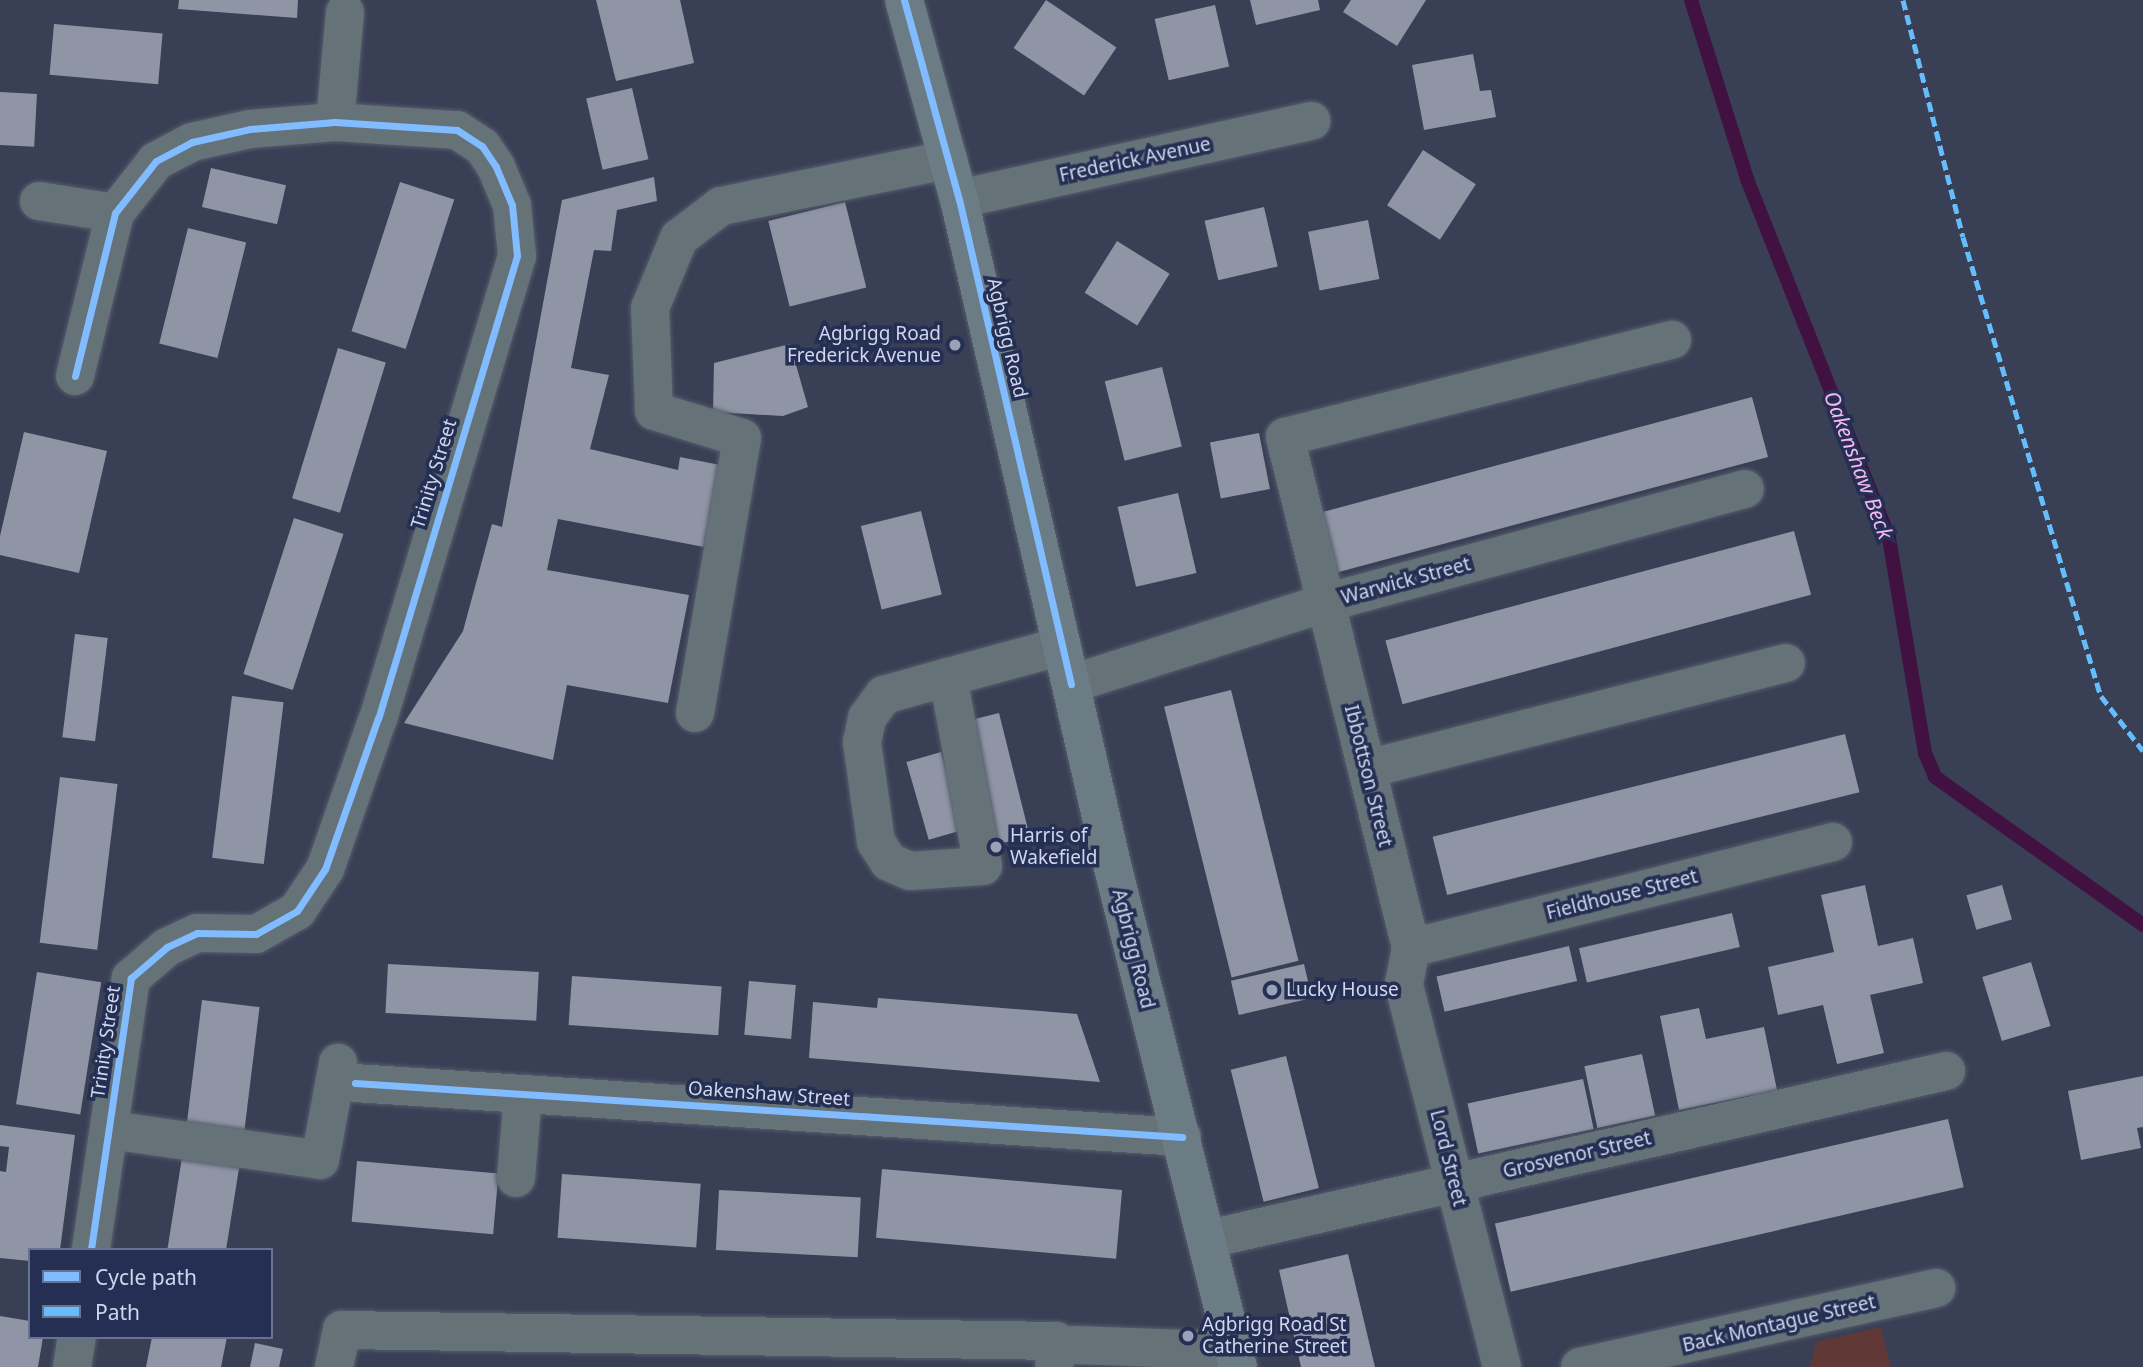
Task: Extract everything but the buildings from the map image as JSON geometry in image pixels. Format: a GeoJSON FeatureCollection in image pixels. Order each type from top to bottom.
{"type":"FeatureCollection","features":[{"type":"Feature","properties":{"kind":"main road","name":"Agbrigg Road"},"geometry":{"type":"LineString","coordinates":[[904,0],[959,199],[1071,684],[1237,1359]]}},
{"type":"Feature","properties":{"kind":"street"},"geometry":{"type":"LineString","coordinates":[[335,122],[345,12]]}},
{"type":"Feature","properties":{"kind":"street","name":"Frederick Avenue"},"geometry":{"type":"LineString","coordinates":[[959,199],[1311,121]]}},
{"type":"Feature","properties":{"kind":"street","name":"Trinity Street"},"geometry":{"type":"LineString","coordinates":[[75,376],[114,213],[156,161],[192,142],[250,130],[335,122],[457,130],[482,146],[512,205],[517,256],[378,718],[325,869],[297,911],[256,934],[197,933],[167,947],[131,978],[90,1248]]}},
{"type":"Feature","properties":{"kind":"street"},"geometry":{"type":"LineString","coordinates":[[695,713],[742,438],[654,411],[650,308],[679,239],[721,206],[948,160]]}},
{"type":"Feature","properties":{"kind":"street"},"geometry":{"type":"LineString","coordinates":[[39,201],[114,213]]}},
{"type":"Feature","properties":{"kind":"street","name":"Ibbottson Street"},"geometry":{"type":"LineString","coordinates":[[1411,948],[1285,437],[1672,340]]}},
{"type":"Feature","properties":{"kind":"street","name":"Warwick Street"},"geometry":{"type":"LineString","coordinates":[[1071,684],[1325,603],[1745,489]]}},
{"type":"Feature","properties":{"kind":"street"},"geometry":{"type":"LineString","coordinates":[[948,677],[983,866],[910,871],[889,862],[876,842],[862,742],[867,718],[884,695],[948,677],[1062,646]]}},
{"type":"Feature","properties":{"kind":"street"},"geometry":{"type":"LineString","coordinates":[[1367,769],[1786,663]]}},
{"type":"Feature","properties":{"kind":"street","name":"Fieldhouse Street"},"geometry":{"type":"LineString","coordinates":[[1411,948],[1833,842]]}},
{"type":"Feature","properties":{"kind":"street","name":"Lord Street"},"geometry":{"type":"LineString","coordinates":[[1411,948],[1404,984],[1502,1367]]}},
{"type":"Feature","properties":{"kind":"street","name":"Grosvenor Street"},"geometry":{"type":"LineString","coordinates":[[1209,1239],[1946,1071]]}},
{"type":"Feature","properties":{"kind":"street","name":"Oakenshaw Street"},"geometry":{"type":"LineString","coordinates":[[110,1130],[320,1160],[346,1073],[523,1094],[1181,1137]]}},
{"type":"Feature","properties":{"kind":"street"},"geometry":{"type":"LineString","coordinates":[[516,1178],[523,1094]]}},
{"type":"Feature","properties":{"kind":"street","name":"Back Montague Street"},"geometry":{"type":"LineString","coordinates":[[1580,1367],[1936,1288]]}},
{"type":"Feature","properties":{"kind":"street"},"geometry":{"type":"LineString","coordinates":[[334,1367],[342,1330],[1056,1341],[1064,1356],[1237,1359]]}},
{"type":"Feature","properties":{"kind":"street"},"geometry":{"type":"LineString","coordinates":[[72,1367],[76,1339]]}},
{"type":"Feature","properties":{"kind":"shaded area"},"geometry":{"type":"Polygon","coordinates":[[[1881,1327],[1891,1367],[1810,1367],[1816,1342],[1881,1327]]]}},
{"type":"Feature","properties":{"kind":"waterway","name":"Oakenshaw Beck"},"geometry":{"type":"LineString","coordinates":[[1691,0],[1747,179],[1889,538],[1925,753],[1935,777],[2143,925]]}},
{"type":"Feature","properties":{"kind":"marked path"},"geometry":{"type":"LineString","coordinates":[[1903,0],[1963,237],[2101,696],[2143,751]]}},
{"type":"Feature","properties":{"kind":"cycle path"},"geometry":{"type":"LineString","coordinates":[[904,0],[959,199],[1071,684]]}},
{"type":"Feature","properties":{"kind":"cycle path"},"geometry":{"type":"LineString","coordinates":[[75,376],[115,213],[156,161],[192,142],[250,129],[335,122],[457,130],[482,146],[496,167],[512,205],[517,256],[378,718],[325,869],[297,911],[256,934],[197,933],[167,947],[131,978],[91,1248]]}},
{"type":"Feature","properties":{"kind":"cycle path"},"geometry":{"type":"LineString","coordinates":[[355,1083],[1182,1137]]}},
{"type":"Feature","properties":{"kind":"place","name":"Agbrigg Road Frederick Avenue"},"geometry":{"type":"Point","coordinates":[955,345]}},
{"type":"Feature","properties":{"kind":"place","name":"Harris of Wakefield"},"geometry":{"type":"Point","coordinates":[996,847]}},
{"type":"Feature","properties":{"kind":"place","name":"Lucky House"},"geometry":{"type":"Point","coordinates":[1272,990]}},
{"type":"Feature","properties":{"kind":"place","name":"Agbrigg Road St Catherine Street"},"geometry":{"type":"Point","coordinates":[1188,1336]}}]}
